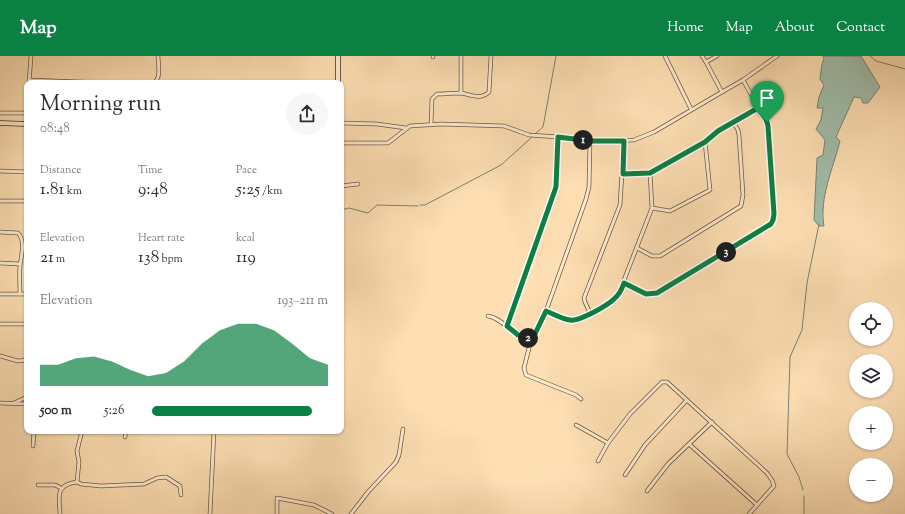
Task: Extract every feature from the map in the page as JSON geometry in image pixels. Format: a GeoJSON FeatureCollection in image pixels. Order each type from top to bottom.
{"type":"FeatureCollection","features":[{"type":"Feature","properties":{"kind":"street"},"geometry":{"type":"LineString","coordinates":[[30,80],[31,56]]}},
{"type":"Feature","properties":{"kind":"street"},"geometry":{"type":"LineString","coordinates":[[157,80],[158,56]]}},
{"type":"Feature","properties":{"kind":"street"},"geometry":{"type":"LineString","coordinates":[[338,56],[338,80]]}},
{"type":"Feature","properties":{"kind":"street"},"geometry":{"type":"LineString","coordinates":[[461,56],[461,93]]}},
{"type":"Feature","properties":{"kind":"street"},"geometry":{"type":"LineString","coordinates":[[431,125],[432,99],[437,94],[461,93],[479,96],[486,95],[489,92],[491,56]]}},
{"type":"Feature","properties":{"kind":"street"},"geometry":{"type":"LineString","coordinates":[[665,56],[691,110]]}},
{"type":"Feature","properties":{"kind":"street"},"geometry":{"type":"LineString","coordinates":[[702,56],[722,92]]}},
{"type":"Feature","properties":{"kind":"street"},"geometry":{"type":"LineString","coordinates":[[706,62],[717,56]]}},
{"type":"Feature","properties":{"kind":"street"},"geometry":{"type":"LineString","coordinates":[[344,143],[388,143],[412,125],[504,126],[529,135],[590,141],[634,140],[654,132],[722,92],[775,57]]}},
{"type":"Feature","properties":{"kind":"street"},"geometry":{"type":"LineString","coordinates":[[624,283],[646,294],[657,293],[746,240],[773,222],[774,214],[768,126],[766,119],[742,80]]}},
{"type":"Feature","properties":{"kind":"street"},"geometry":{"type":"LineString","coordinates":[[623,174],[650,173],[705,142],[718,131],[758,108]]}},
{"type":"Feature","properties":{"kind":"street"},"geometry":{"type":"LineString","coordinates":[[0,113],[24,113]]}},
{"type":"Feature","properties":{"kind":"street"},"geometry":{"type":"LineString","coordinates":[[637,248],[652,256],[660,256],[741,206],[743,196],[739,135],[734,122]]}},
{"type":"Feature","properties":{"kind":"street"},"geometry":{"type":"LineString","coordinates":[[0,123],[24,124]]}},
{"type":"Feature","properties":{"kind":"street"},"geometry":{"type":"LineString","coordinates":[[344,123],[377,124],[406,128]]}},
{"type":"Feature","properties":{"kind":"street"},"geometry":{"type":"LineString","coordinates":[[507,326],[556,187],[558,137]]}},
{"type":"Feature","properties":{"kind":"street"},"geometry":{"type":"LineString","coordinates":[[581,399],[576,395],[526,375],[524,368],[530,344],[546,311],[586,199],[589,187],[590,141]]}},
{"type":"Feature","properties":{"kind":"street"},"geometry":{"type":"LineString","coordinates":[[590,313],[584,298],[620,205],[624,141]]}},
{"type":"Feature","properties":{"kind":"street"},"geometry":{"type":"LineString","coordinates":[[652,208],[670,211],[710,190],[705,142]]}},
{"type":"Feature","properties":{"kind":"street"},"geometry":{"type":"LineString","coordinates":[[0,171],[24,172]]}},
{"type":"Feature","properties":{"kind":"street"},"geometry":{"type":"LineString","coordinates":[[546,311],[569,320],[579,319],[605,306],[620,293],[652,208],[650,173]]}},
{"type":"Feature","properties":{"kind":"street"},"geometry":{"type":"LineString","coordinates":[[344,186],[358,184]]}},
{"type":"Feature","properties":{"kind":"street"},"geometry":{"type":"LineString","coordinates":[[0,201],[24,201]]}},
{"type":"Feature","properties":{"kind":"street"},"geometry":{"type":"LineString","coordinates":[[0,232],[14,232],[20,235],[22,247],[22,258],[20,264],[20,294]]}},
{"type":"Feature","properties":{"kind":"street"},"geometry":{"type":"LineString","coordinates":[[0,263],[20,264]]}},
{"type":"Feature","properties":{"kind":"street"},"geometry":{"type":"LineString","coordinates":[[0,294],[24,294]]}},
{"type":"Feature","properties":{"kind":"street"},"geometry":{"type":"LineString","coordinates":[[488,316],[493,317],[518,335],[532,340]]}},
{"type":"Feature","properties":{"kind":"street"},"geometry":{"type":"LineString","coordinates":[[0,324],[24,324]]}},
{"type":"Feature","properties":{"kind":"street"},"geometry":{"type":"LineString","coordinates":[[0,356],[18,361],[24,360]]}},
{"type":"Feature","properties":{"kind":"street"},"geometry":{"type":"LineString","coordinates":[[598,461],[608,443],[630,414],[662,382],[667,382],[712,422],[772,480],[774,486],[749,514]]}},
{"type":"Feature","properties":{"kind":"street"},"geometry":{"type":"LineString","coordinates":[[12,404],[24,398]]}},
{"type":"Feature","properties":{"kind":"street"},"geometry":{"type":"LineString","coordinates":[[625,475],[645,445],[687,400]]}},
{"type":"Feature","properties":{"kind":"street"},"geometry":{"type":"LineString","coordinates":[[0,403],[24,404]]}},
{"type":"Feature","properties":{"kind":"street"},"geometry":{"type":"LineString","coordinates":[[647,490],[668,464],[712,422]]}},
{"type":"Feature","properties":{"kind":"street"},"geometry":{"type":"LineString","coordinates":[[576,424],[608,443]]}},
{"type":"Feature","properties":{"kind":"street"},"geometry":{"type":"LineString","coordinates":[[351,514],[368,492],[396,462],[399,456],[403,429]]}},
{"type":"Feature","properties":{"kind":"street"},"geometry":{"type":"LineString","coordinates":[[33,446],[34,434]]}},
{"type":"Feature","properties":{"kind":"street"},"geometry":{"type":"LineString","coordinates":[[77,482],[79,462],[77,451],[81,434]]}},
{"type":"Feature","properties":{"kind":"street"},"geometry":{"type":"LineString","coordinates":[[210,514],[214,434]]}},
{"type":"Feature","properties":{"kind":"street"},"geometry":{"type":"LineString","coordinates":[[689,444],[757,505]]}},
{"type":"Feature","properties":{"kind":"street"},"geometry":{"type":"LineString","coordinates":[[60,514],[59,493],[61,488],[65,485],[77,482],[81,484],[101,486],[144,484],[157,478],[166,477],[180,486],[181,496]]}},
{"type":"Feature","properties":{"kind":"street"},"geometry":{"type":"LineString","coordinates":[[38,485],[55,485],[61,488]]}},
{"type":"Feature","properties":{"kind":"street"},"geometry":{"type":"LineString","coordinates":[[277,514],[277,498],[314,505],[332,514]]}},
{"type":"Feature","properties":{"kind":"shaded area"},"geometry":{"type":"Polygon","coordinates":[[[823,56],[861,56],[880,87],[868,103],[863,103],[861,98],[854,97],[836,137],[840,141],[825,194],[823,205],[824,226],[819,226],[814,220],[817,158],[823,155],[825,140],[816,129],[821,120],[823,108],[817,108],[819,97],[824,85],[820,79],[824,59],[823,56]]]}},
{"type":"Feature","properties":{"kind":"waterway"},"geometry":{"type":"LineString","coordinates":[[535,134],[543,127],[556,56]]}},
{"type":"Feature","properties":{"kind":"waterway"},"geometry":{"type":"LineString","coordinates":[[870,56],[876,61],[905,69]]}},
{"type":"Feature","properties":{"kind":"waterway"},"geometry":{"type":"LineString","coordinates":[[420,205],[425,205],[501,165],[532,137]]}},
{"type":"Feature","properties":{"kind":"waterway"},"geometry":{"type":"LineString","coordinates":[[344,209],[349,208],[368,213],[377,205],[418,206]]}},
{"type":"Feature","properties":{"kind":"waterway"},"geometry":{"type":"LineString","coordinates":[[803,490],[799,477],[787,454],[790,357],[802,330],[807,283],[819,224]]}},
{"type":"Feature","properties":{"kind":"waterway"},"geometry":{"type":"LineString","coordinates":[[804,496],[804,514]]}},
{"type":"Feature","properties":{"kind":"route"},"geometry":{"type":"LineString","coordinates":[[758,108],[767,122],[774,214],[773,222],[771,224],[655,294],[646,294],[624,283],[620,293],[614,299],[605,306],[579,319],[569,320],[546,311],[532,340],[518,335],[507,326],[556,187],[558,137],[590,141],[624,141],[623,174],[650,173],[705,142],[718,131],[758,108]]}}]}
